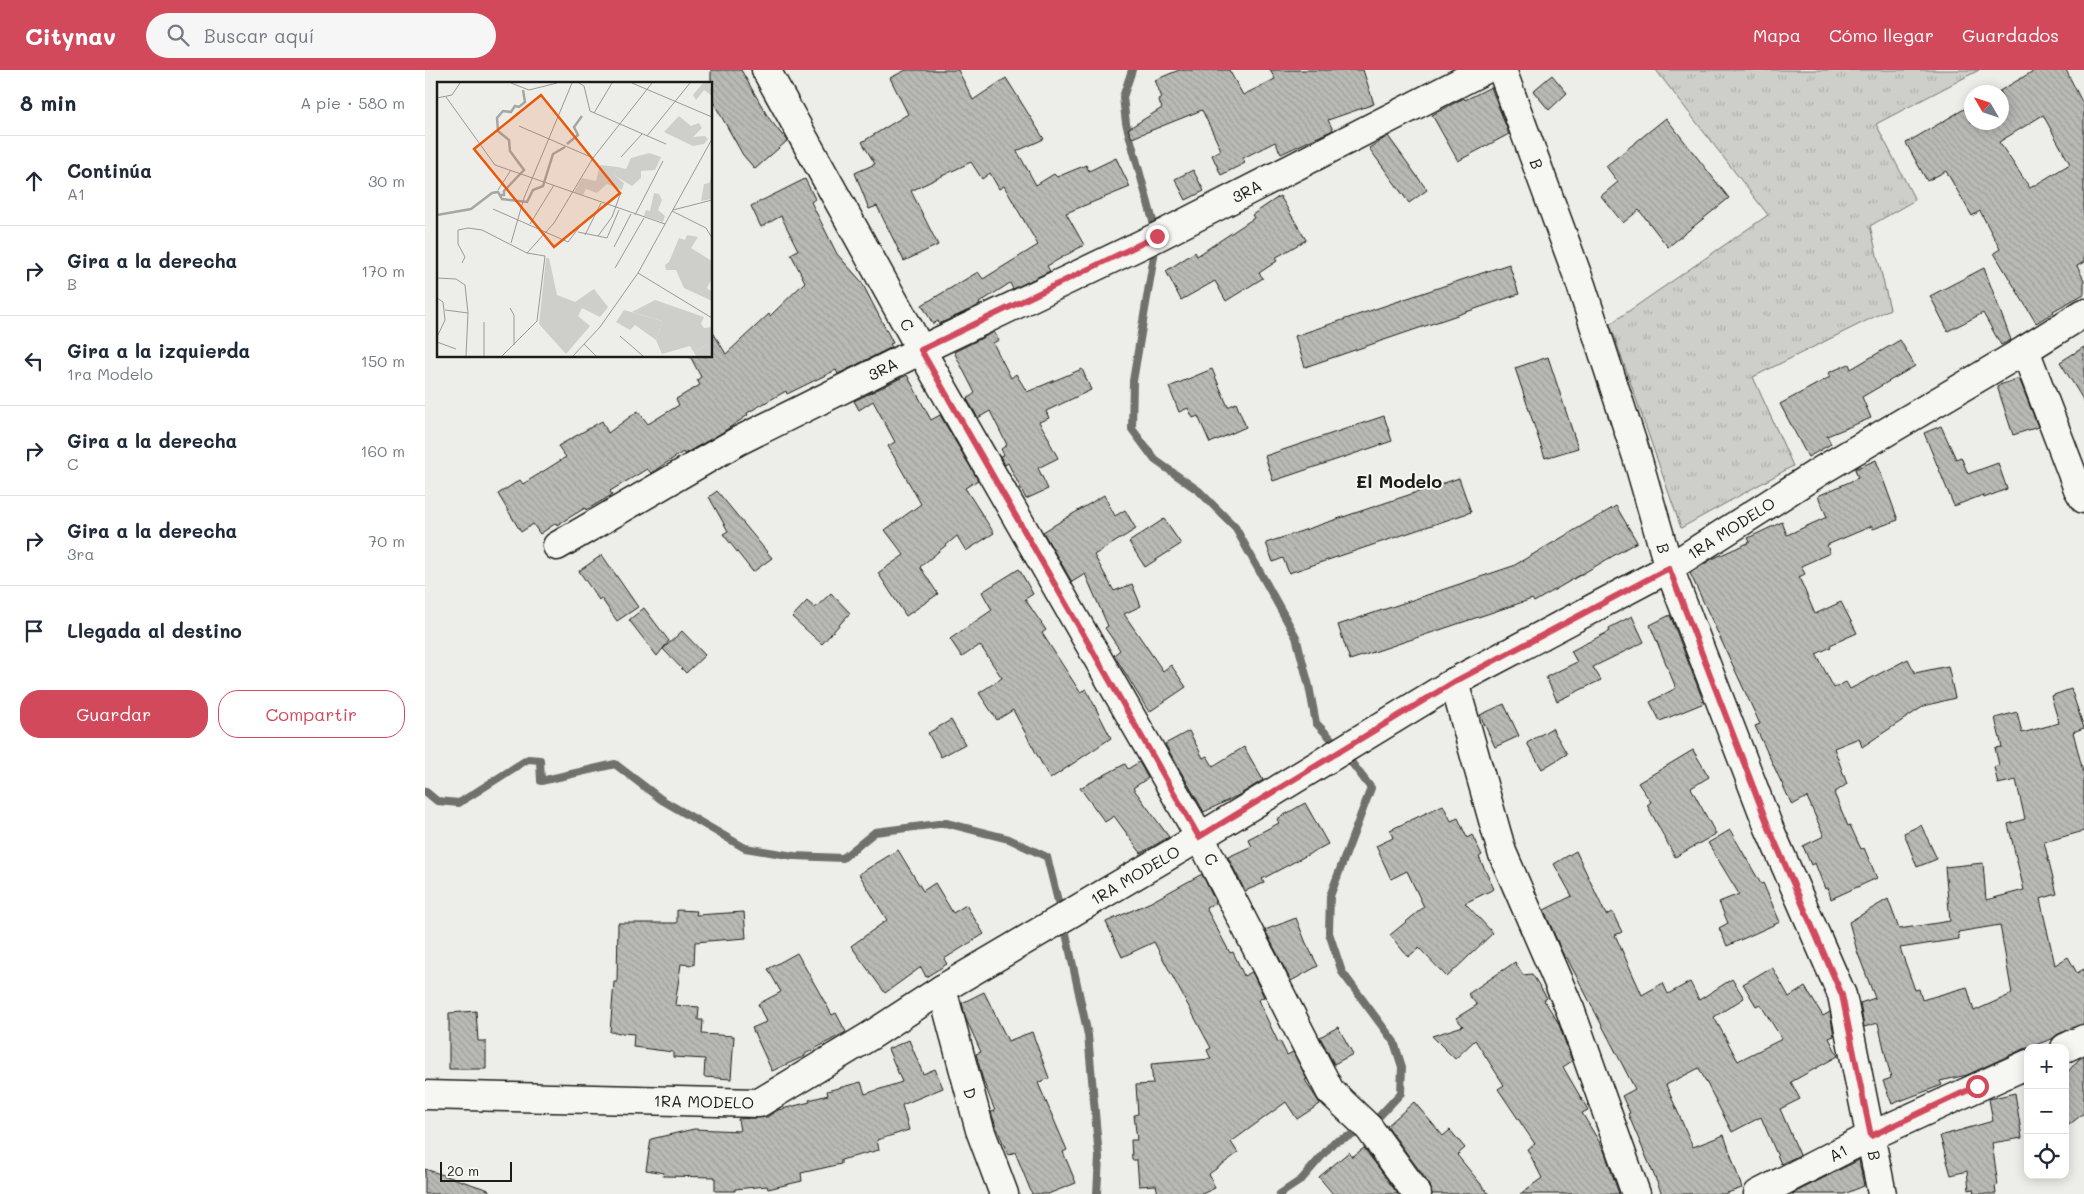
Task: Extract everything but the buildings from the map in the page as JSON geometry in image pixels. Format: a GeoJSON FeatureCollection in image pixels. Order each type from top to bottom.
{"type":"FeatureCollection","features":[{"type":"Feature","properties":{"kind":"street","name":"C"},"geometry":{"type":"LineString","coordinates":[[767,70],[921,350],[1199,837],[1330,1091],[1369,1128],[1417,1194]]}},
{"type":"Feature","properties":{"kind":"street","name":"3RA"},"geometry":{"type":"LineString","coordinates":[[557,546],[738,441],[1157,236],[1484,70]]}},
{"type":"Feature","properties":{"kind":"street","name":"B"},"geometry":{"type":"LineString","coordinates":[[1502,70],[1581,285],[1637,457],[1669,568],[1769,828],[1842,995],[1882,1194]]}},
{"type":"Feature","properties":{"kind":"street","name":"1RA MODELO"},"geometry":{"type":"LineString","coordinates":[[425,1095],[759,1103],[870,1036],[942,989],[1199,837],[1454,682],[1669,568],[1821,470],[2025,350],[2084,312]]}},
{"type":"Feature","properties":{"kind":"street"},"geometry":{"type":"LineString","coordinates":[[2025,350],[2078,489],[2084,499]]}},
{"type":"Feature","properties":{"kind":"street"},"geometry":{"type":"LineString","coordinates":[[1454,682],[1502,852],[1570,1008],[1636,1194]]}},
{"type":"Feature","properties":{"kind":"street","name":"D"},"geometry":{"type":"LineString","coordinates":[[942,989],[980,1130],[1004,1194]]}},
{"type":"Feature","properties":{"kind":"street"},"geometry":{"type":"LineString","coordinates":[[2069,1046],[2084,1039]]}},
{"type":"Feature","properties":{"kind":"street","name":"A1"},"geometry":{"type":"LineString","coordinates":[[1759,1194],[1871,1136],[2024,1066]]}},
{"type":"Feature","properties":{"kind":"green space"},"geometry":{"type":"Polygon","coordinates":[[[1656,70],[1979,70],[1876,124],[1915,200],[1870,226],[1890,309],[1753,377],[1793,466],[1681,528],[1610,324],[1768,215],[1656,70]]]}},
{"type":"Feature","properties":{"kind":"waterway"},"geometry":{"type":"LineString","coordinates":[[1132,70],[1123,97],[1126,123],[1156,232]]}},
{"type":"Feature","properties":{"kind":"waterway"},"geometry":{"type":"LineString","coordinates":[[1156,244],[1133,381],[1132,429],[1155,460],[1199,491],[1235,527],[1296,637],[1309,686],[1316,723],[1342,750],[1371,788],[1330,896],[1329,933],[1342,972],[1394,1042],[1402,1067],[1401,1093],[1372,1124]]}},
{"type":"Feature","properties":{"kind":"waterway"},"geometry":{"type":"LineString","coordinates":[[425,791],[437,801],[459,803],[528,759],[540,760],[541,781],[615,764],[662,800],[745,848],[794,856],[843,858],[875,832],[946,823],[1009,839],[1047,857],[1061,913]]}},
{"type":"Feature","properties":{"kind":"waterway"},"geometry":{"type":"LineString","coordinates":[[1064,924],[1088,1035],[1099,1157],[1097,1194]]}},
{"type":"Feature","properties":{"kind":"waterway"},"geometry":{"type":"LineString","coordinates":[[1280,1194],[1301,1180],[1334,1142],[1363,1131]]}},
{"type":"Feature","properties":{"kind":"district","name":"El Modelo"},"geometry":{"type":"Point","coordinates":[1399,482]}},
{"type":"Feature","properties":{"kind":"route"},"geometry":{"type":"LineString","coordinates":[[1157,236],[921,350],[1199,837],[1454,682],[1669,568],[1769,828],[1842,995],[1871,1136],[1977,1086]]}}]}
